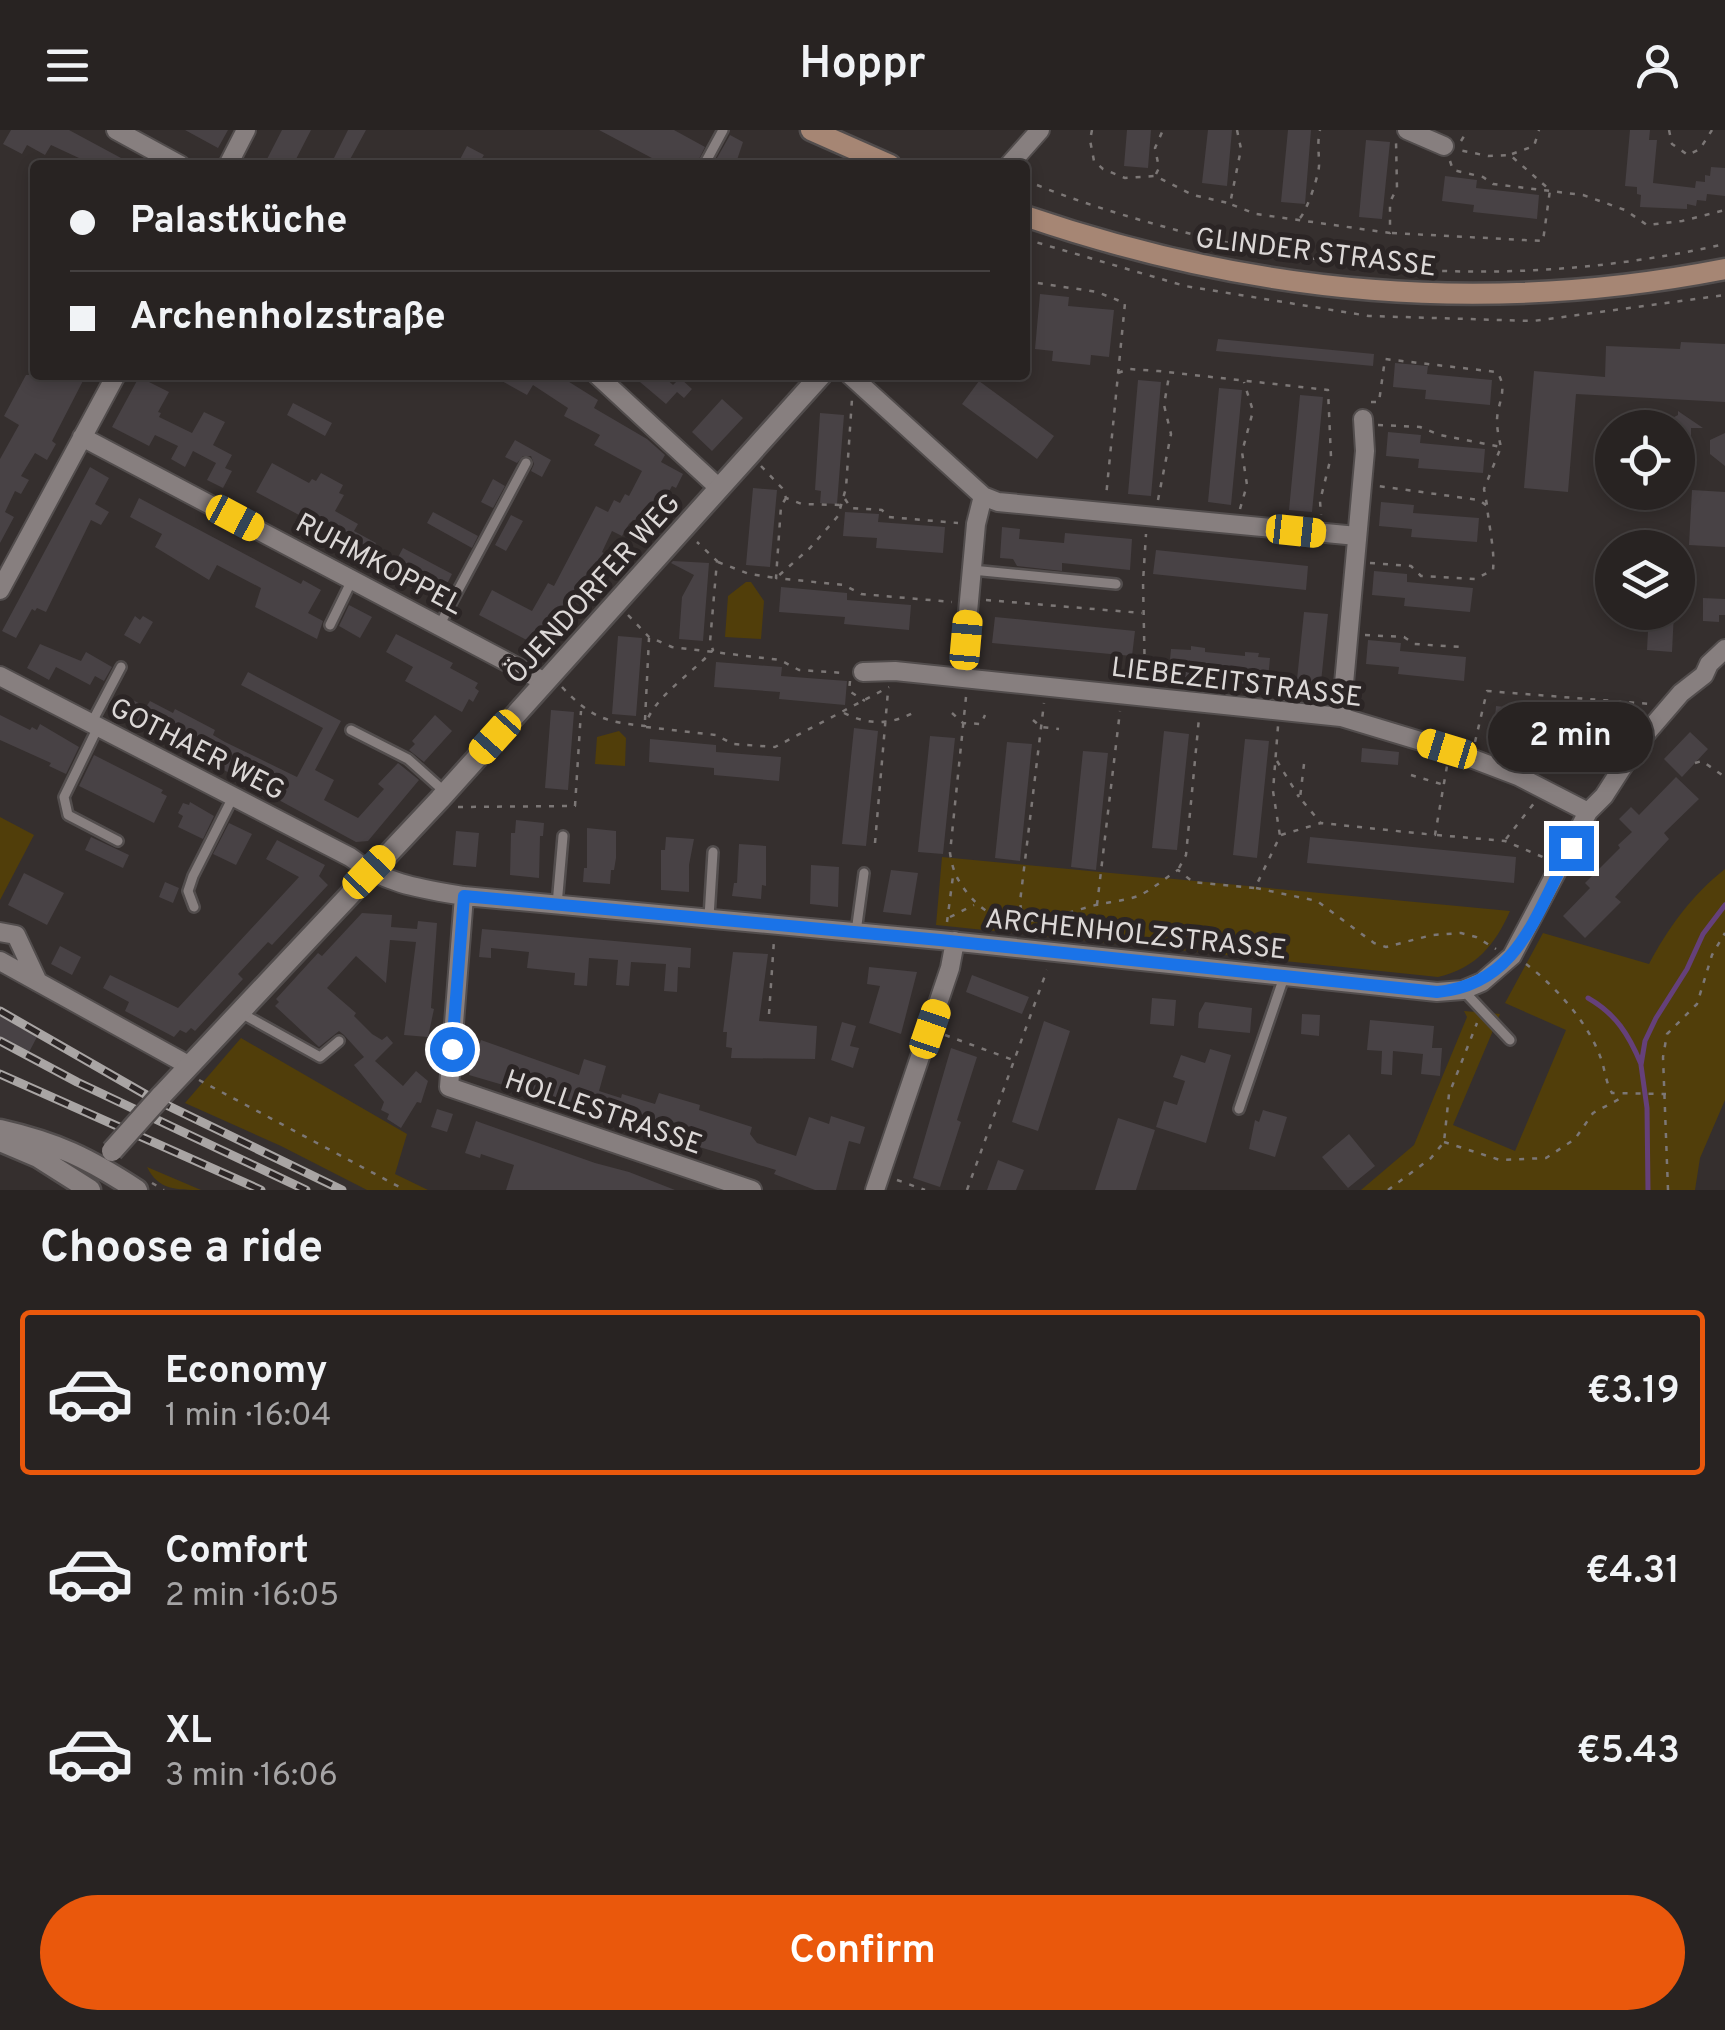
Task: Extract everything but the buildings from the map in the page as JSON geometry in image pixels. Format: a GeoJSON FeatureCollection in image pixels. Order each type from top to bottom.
{"type":"FeatureCollection","features":[{"type":"Feature","properties":{"kind":"main road"},"geometry":{"type":"LineString","coordinates":[[811,130],[879,160]]}},
{"type":"Feature","properties":{"kind":"main road","name":"GLINDER STRASSE"},"geometry":{"type":"LineString","coordinates":[[1030,217],[1192,264],[1268,279],[1414,295],[1560,293],[1647,283],[1725,268]]}},
{"type":"Feature","properties":{"kind":"street"},"geometry":{"type":"LineString","coordinates":[[116,130],[171,160]]}},
{"type":"Feature","properties":{"kind":"street"},"geometry":{"type":"LineString","coordinates":[[231,160],[246,130]]}},
{"type":"Feature","properties":{"kind":"street"},"geometry":{"type":"LineString","coordinates":[[1013,160],[1040,130]]}},
{"type":"Feature","properties":{"kind":"street"},"geometry":{"type":"LineString","coordinates":[[1407,130],[1444,146]]}},
{"type":"Feature","properties":{"kind":"street"},"geometry":{"type":"LineString","coordinates":[[0,590],[113,380]]}},
{"type":"Feature","properties":{"kind":"street"},"geometry":{"type":"LineString","coordinates":[[602,380],[719,488]]}},
{"type":"Feature","properties":{"kind":"street","name":"ÖJENDORFER WEG"},"geometry":{"type":"LineString","coordinates":[[83,1188],[181,1072],[443,795],[816,380]]}},
{"type":"Feature","properties":{"kind":"street"},"geometry":{"type":"LineString","coordinates":[[855,380],[984,496],[1028,506],[1357,536]]}},
{"type":"Feature","properties":{"kind":"street"},"geometry":{"type":"LineString","coordinates":[[1341,716],[1366,415]]}},
{"type":"Feature","properties":{"kind":"street","name":"RUHMKOPPEL"},"geometry":{"type":"LineString","coordinates":[[82,438],[440,626],[548,678]]}},
{"type":"Feature","properties":{"kind":"street"},"geometry":{"type":"LineString","coordinates":[[965,678],[976,524],[984,496]]}},
{"type":"Feature","properties":{"kind":"street"},"geometry":{"type":"LineString","coordinates":[[1464,990],[1498,970],[1512,956],[1588,812],[1670,705],[1725,649]]}},
{"type":"Feature","properties":{"kind":"street","name":"LIEBEZEITSTRASSE"},"geometry":{"type":"LineString","coordinates":[[863,672],[892,680],[965,678],[1341,716],[1451,750],[1588,812]]}},
{"type":"Feature","properties":{"kind":"street","name":"GOTHAER WEG"},"geometry":{"type":"LineString","coordinates":[[0,676],[350,858],[369,872]]}},
{"type":"Feature","properties":{"kind":"street","name":"ARCHENHOLZSTRASSE"},"geometry":{"type":"LineString","coordinates":[[369,872],[398,884],[464,896],[1437,992],[1464,990]]}},
{"type":"Feature","properties":{"kind":"street","name":"HOLLESTRASSE"},"geometry":{"type":"LineString","coordinates":[[464,896],[449,1087],[752,1190]]}},
{"type":"Feature","properties":{"kind":"street"},"geometry":{"type":"LineString","coordinates":[[0,932],[16,935],[38,982]]}},
{"type":"Feature","properties":{"kind":"street"},"geometry":{"type":"LineString","coordinates":[[878,1182],[950,968],[948,941]]}},
{"type":"Feature","properties":{"kind":"street"},"geometry":{"type":"LineString","coordinates":[[0,960],[181,1072]]}},
{"type":"Feature","properties":{"kind":"street"},"geometry":{"type":"LineString","coordinates":[[0,1130],[105,1158],[137,1190]]}},
{"type":"Feature","properties":{"kind":"street"},"geometry":{"type":"LineString","coordinates":[[0,1141],[38,1157],[83,1188]]}},
{"type":"Feature","properties":{"kind":"lane"},"geometry":{"type":"LineString","coordinates":[[707,160],[723,130]]}},
{"type":"Feature","properties":{"kind":"lane"},"geometry":{"type":"LineString","coordinates":[[440,626],[526,463]]}},
{"type":"Feature","properties":{"kind":"lane"},"geometry":{"type":"LineString","coordinates":[[972,570],[1116,584]]}},
{"type":"Feature","properties":{"kind":"lane"},"geometry":{"type":"LineString","coordinates":[[330,625],[352,580]]}},
{"type":"Feature","properties":{"kind":"lane"},"geometry":{"type":"LineString","coordinates":[[118,841],[68,815],[64,797],[121,667]]}},
{"type":"Feature","properties":{"kind":"lane"},"geometry":{"type":"LineString","coordinates":[[352,730],[408,759],[443,795]]}},
{"type":"Feature","properties":{"kind":"lane"},"geometry":{"type":"LineString","coordinates":[[194,907],[188,890],[233,797]]}},
{"type":"Feature","properties":{"kind":"lane"},"geometry":{"type":"LineString","coordinates":[[558,905],[563,836]]}},
{"type":"Feature","properties":{"kind":"lane"},"geometry":{"type":"LineString","coordinates":[[708,920],[713,852]]}},
{"type":"Feature","properties":{"kind":"lane"},"geometry":{"type":"LineString","coordinates":[[856,932],[864,874]]}},
{"type":"Feature","properties":{"kind":"lane"},"geometry":{"type":"LineString","coordinates":[[1239,1109],[1284,977]]}},
{"type":"Feature","properties":{"kind":"lane"},"geometry":{"type":"LineString","coordinates":[[1464,990],[1510,1040]]}},
{"type":"Feature","properties":{"kind":"lane"},"geometry":{"type":"LineString","coordinates":[[238,1012],[320,1057],[339,1041]]}},
{"type":"Feature","properties":{"kind":"lane"},"geometry":{"type":"LineString","coordinates":[[0,1120],[48,1141]]}},
{"type":"Feature","properties":{"kind":"path"},"geometry":{"type":"LineString","coordinates":[[1092,130],[1094,161],[1125,178],[1155,176],[1194,195],[1256,214],[1390,233],[1543,240],[1550,190]]}},
{"type":"Feature","properties":{"kind":"path"},"geometry":{"type":"LineString","coordinates":[[1155,176],[1159,168],[1155,148],[1163,130]]}},
{"type":"Feature","properties":{"kind":"path"},"geometry":{"type":"LineString","coordinates":[[1230,204],[1241,149],[1237,130]]}},
{"type":"Feature","properties":{"kind":"path"},"geometry":{"type":"LineString","coordinates":[[1299,218],[1308,210],[1311,185],[1320,168],[1316,147],[1320,130]]}},
{"type":"Feature","properties":{"kind":"path"},"geometry":{"type":"LineString","coordinates":[[1390,233],[1390,202],[1397,188],[1396,130]]}},
{"type":"Feature","properties":{"kind":"path"},"geometry":{"type":"LineString","coordinates":[[1468,130],[1456,149],[1488,156],[1510,155],[1534,146],[1539,130]]}},
{"type":"Feature","properties":{"kind":"path"},"geometry":{"type":"LineString","coordinates":[[1669,130],[1672,144],[1688,155],[1700,149],[1712,130]]}},
{"type":"Feature","properties":{"kind":"path"},"geometry":{"type":"LineString","coordinates":[[1444,146],[1453,170],[1483,177],[1493,184],[1583,195],[1610,204],[1647,225],[1725,210]]}},
{"type":"Feature","properties":{"kind":"path"},"geometry":{"type":"LineString","coordinates":[[1510,155],[1550,190]]}},
{"type":"Feature","properties":{"kind":"path"},"geometry":{"type":"LineString","coordinates":[[1030,182],[1061,196],[1239,246],[1308,260],[1382,268],[1492,272],[1561,269],[1725,244]]}},
{"type":"Feature","properties":{"kind":"path"},"geometry":{"type":"LineString","coordinates":[[1030,282],[1097,292],[1124,303],[1105,513]]}},
{"type":"Feature","properties":{"kind":"path"},"geometry":{"type":"LineString","coordinates":[[1355,562],[1412,566],[1421,576],[1475,579],[1493,570],[1484,488],[1500,446],[1496,418],[1503,396],[1502,379],[1498,372],[1385,359],[1379,402],[1366,415]]}},
{"type":"Feature","properties":{"kind":"path"},"geometry":{"type":"LineString","coordinates":[[1118,373],[1129,370],[1328,390],[1331,457],[1320,501],[1324,534]]}},
{"type":"Feature","properties":{"kind":"path"},"geometry":{"type":"LineString","coordinates":[[1146,697],[1143,613],[1153,518],[1171,434],[1164,404],[1169,374]]}},
{"type":"Feature","properties":{"kind":"path"},"geometry":{"type":"LineString","coordinates":[[776,578],[833,524],[842,504],[850,450],[851,380]]}},
{"type":"Feature","properties":{"kind":"path"},"geometry":{"type":"LineString","coordinates":[[1240,526],[1240,509],[1248,485],[1242,452],[1253,411],[1244,382]]}},
{"type":"Feature","properties":{"kind":"path"},"geometry":{"type":"LineString","coordinates":[[1366,415],[1500,446]]}},
{"type":"Feature","properties":{"kind":"path"},"geometry":{"type":"LineString","coordinates":[[749,454],[782,488],[786,498],[802,504],[842,504]]}},
{"type":"Feature","properties":{"kind":"path"},"geometry":{"type":"LineString","coordinates":[[1362,484],[1479,500],[1488,506]]}},
{"type":"Feature","properties":{"kind":"path"},"geometry":{"type":"LineString","coordinates":[[844,497],[851,508],[882,510],[888,517],[976,524]]}},
{"type":"Feature","properties":{"kind":"path"},"geometry":{"type":"LineString","coordinates":[[776,578],[781,506],[786,498]]}},
{"type":"Feature","properties":{"kind":"path"},"geometry":{"type":"LineString","coordinates":[[683,529],[716,561],[749,574],[844,586],[862,594],[1143,613]]}},
{"type":"Feature","properties":{"kind":"path"},"geometry":{"type":"LineString","coordinates":[[714,650],[710,642],[716,561]]}},
{"type":"Feature","properties":{"kind":"path"},"geometry":{"type":"LineString","coordinates":[[617,603],[649,637],[672,647],[780,660],[799,670],[850,674],[850,691],[865,700]]}},
{"type":"Feature","properties":{"kind":"path"},"geometry":{"type":"LineString","coordinates":[[1348,634],[1404,636],[1414,644],[1461,646]]}},
{"type":"Feature","properties":{"kind":"path"},"geometry":{"type":"LineString","coordinates":[[645,724],[649,637]]}},
{"type":"Feature","properties":{"kind":"path"},"geometry":{"type":"LineString","coordinates":[[645,724],[660,700],[714,650]]}},
{"type":"Feature","properties":{"kind":"path"},"geometry":{"type":"LineString","coordinates":[[548,678],[581,708],[611,723],[645,724],[716,736],[734,744],[775,747],[865,700],[892,680]]}},
{"type":"Feature","properties":{"kind":"path"},"geometry":{"type":"LineString","coordinates":[[948,941],[953,874],[950,853],[965,678]]}},
{"type":"Feature","properties":{"kind":"path"},"geometry":{"type":"LineString","coordinates":[[875,843],[892,680]]}},
{"type":"Feature","properties":{"kind":"path"},"geometry":{"type":"LineString","coordinates":[[1023,923],[1020,902],[1045,686]]}},
{"type":"Feature","properties":{"kind":"path"},"geometry":{"type":"LineString","coordinates":[[1471,758],[1487,691],[1670,705]]}},
{"type":"Feature","properties":{"kind":"path"},"geometry":{"type":"LineString","coordinates":[[1096,905],[1122,694]]}},
{"type":"Feature","properties":{"kind":"path"},"geometry":{"type":"LineString","coordinates":[[1605,700],[1633,750]]}},
{"type":"Feature","properties":{"kind":"path"},"geometry":{"type":"LineString","coordinates":[[953,874],[977,904],[1000,919],[1023,923],[1052,920],[1141,895],[1178,870],[1186,855],[1200,702]]}},
{"type":"Feature","properties":{"kind":"path"},"geometry":{"type":"LineString","coordinates":[[443,795],[450,807],[574,806],[581,708]]}},
{"type":"Feature","properties":{"kind":"path"},"geometry":{"type":"LineString","coordinates":[[843,712],[858,720],[886,724],[918,710]]}},
{"type":"Feature","properties":{"kind":"path"},"geometry":{"type":"LineString","coordinates":[[1254,888],[1280,836],[1273,791],[1279,710]]}},
{"type":"Feature","properties":{"kind":"path"},"geometry":{"type":"LineString","coordinates":[[952,714],[963,723],[981,724],[985,715]]}},
{"type":"Feature","properties":{"kind":"path"},"geometry":{"type":"LineString","coordinates":[[1033,720],[1041,727],[1059,729]]}},
{"type":"Feature","properties":{"kind":"path"},"geometry":{"type":"LineString","coordinates":[[1435,835],[1451,750]]}},
{"type":"Feature","properties":{"kind":"path"},"geometry":{"type":"LineString","coordinates":[[1276,759],[1321,823]]}},
{"type":"Feature","properties":{"kind":"path"},"geometry":{"type":"LineString","coordinates":[[1695,763],[1702,761],[1725,777]]}},
{"type":"Feature","properties":{"kind":"path"},"geometry":{"type":"LineString","coordinates":[[1300,798],[1304,764]]}},
{"type":"Feature","properties":{"kind":"path"},"geometry":{"type":"LineString","coordinates":[[1411,775],[1442,785]]}},
{"type":"Feature","properties":{"kind":"path"},"geometry":{"type":"LineString","coordinates":[[1505,840],[1544,790]]}},
{"type":"Feature","properties":{"kind":"path"},"geometry":{"type":"LineString","coordinates":[[1280,836],[1321,823],[1505,840],[1561,866]]}},
{"type":"Feature","properties":{"kind":"path"},"geometry":{"type":"LineString","coordinates":[[1178,870],[1194,882],[1254,888],[1317,902],[1374,943],[1386,947],[1432,935],[1461,933],[1476,937],[1512,956],[1554,990],[1584,1025],[1600,1055],[1612,1093],[1666,1094]]}},
{"type":"Feature","properties":{"kind":"path"},"geometry":{"type":"LineString","coordinates":[[949,918],[977,904]]}},
{"type":"Feature","properties":{"kind":"path"},"geometry":{"type":"LineString","coordinates":[[769,1014],[775,924]]}},
{"type":"Feature","properties":{"kind":"path"},"geometry":{"type":"LineString","coordinates":[[1668,1190],[1663,1057],[1667,1034],[1697,1004],[1712,955],[1725,933]]}},
{"type":"Feature","properties":{"kind":"path"},"geometry":{"type":"LineString","coordinates":[[967,1190],[1053,952]]}},
{"type":"Feature","properties":{"kind":"path"},"geometry":{"type":"LineString","coordinates":[[1388,1190],[1431,1158],[1444,1142],[1449,1094],[1482,1012]]}},
{"type":"Feature","properties":{"kind":"path"},"geometry":{"type":"LineString","coordinates":[[930,1029],[1014,1061]]}},
{"type":"Feature","properties":{"kind":"path"},"geometry":{"type":"LineString","coordinates":[[226,1094],[405,1190]]}},
{"type":"Feature","properties":{"kind":"path"},"geometry":{"type":"LineString","coordinates":[[1444,1142],[1500,1160],[1546,1158],[1575,1139],[1593,1112],[1626,1096]]}},
{"type":"Feature","properties":{"kind":"path"},"geometry":{"type":"LineString","coordinates":[[878,1182],[924,1190]]}},
{"type":"Feature","properties":{"kind":"shaded area"},"geometry":{"type":"Polygon","coordinates":[[[751,582],[764,601],[761,639],[725,637],[728,596],[751,582]]]}},
{"type":"Feature","properties":{"kind":"shaded area"},"geometry":{"type":"Polygon","coordinates":[[[619,731],[626,738],[625,766],[595,764],[597,737],[619,731]]]}},
{"type":"Feature","properties":{"kind":"shaded area"},"geometry":{"type":"Polygon","coordinates":[[[0,817],[34,835],[0,900],[0,817]]]}},
{"type":"Feature","properties":{"kind":"shaded area"},"geometry":{"type":"Polygon","coordinates":[[[942,857],[1510,911],[1483,953],[1463,968],[1438,977],[936,925],[942,857]]]}},
{"type":"Feature","properties":{"kind":"shaded area"},"geometry":{"type":"Polygon","coordinates":[[[1725,869],[1725,1100],[1700,1158],[1695,1190],[1361,1190],[1414,1145],[1467,1017],[1464,1011],[1500,1014],[1453,1125],[1515,1151],[1566,1030],[1505,1003],[1543,933],[1649,964],[1682,913],[1725,869]]]}},
{"type":"Feature","properties":{"kind":"shaded area"},"geometry":{"type":"Polygon","coordinates":[[[241,1038],[407,1134],[395,1174],[428,1190],[367,1190],[185,1103],[241,1038]]]}},
{"type":"Feature","properties":{"kind":"shaded area"},"geometry":{"type":"Polygon","coordinates":[[[147,1167],[201,1190],[163,1184],[147,1167]]]}},
{"type":"Feature","properties":{"kind":"waterway"},"geometry":{"type":"LineString","coordinates":[[1648,1190],[1647,1108],[1641,1065],[1645,1041],[1703,934],[1725,905]]}},
{"type":"Feature","properties":{"kind":"waterway"},"geometry":{"type":"LineString","coordinates":[[1588,998],[1620,1026],[1641,1064]]}},
{"type":"Feature","properties":{"kind":"railway"},"geometry":{"type":"LineString","coordinates":[[0,1011],[150,1097],[342,1190]]}},
{"type":"Feature","properties":{"kind":"railway"},"geometry":{"type":"LineString","coordinates":[[0,1041],[77,1082],[306,1190]]}},
{"type":"Feature","properties":{"kind":"railway"},"geometry":{"type":"LineString","coordinates":[[0,1074],[261,1190]]}},
{"type":"Feature","properties":{"kind":"route"},"geometry":{"type":"LineString","coordinates":[[452,1049],[464,896],[1437,992],[1464,990],[1482,982],[1512,956],[1571,848]]}}]}
